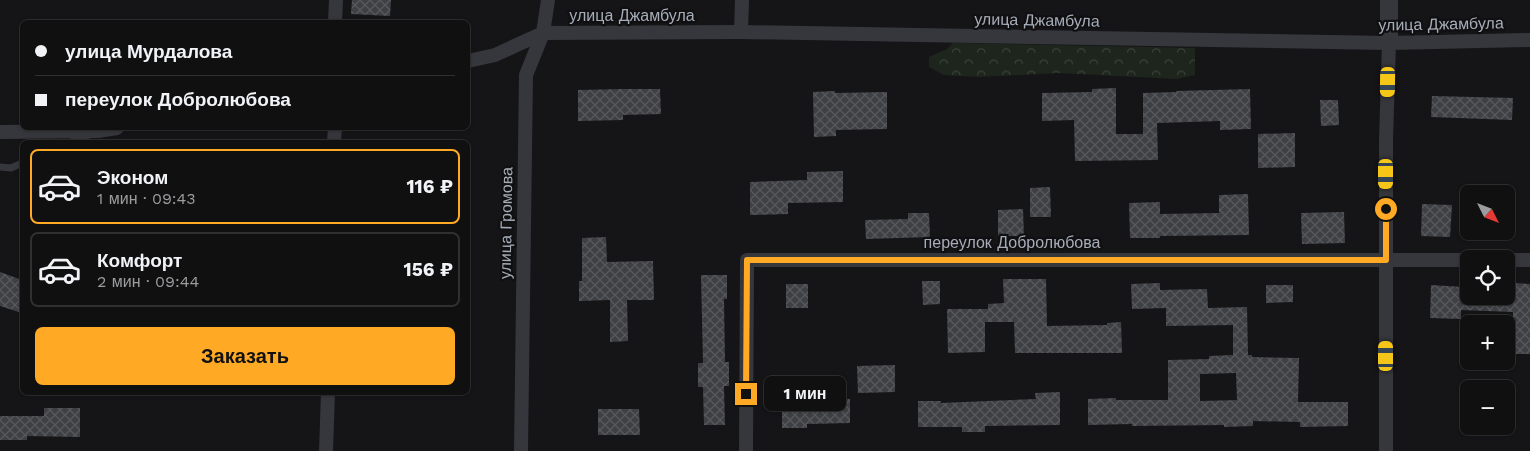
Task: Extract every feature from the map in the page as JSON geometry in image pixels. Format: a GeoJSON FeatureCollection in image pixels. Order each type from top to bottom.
{"type":"FeatureCollection","features":[{"type":"Feature","properties":{"kind":"street"},"geometry":{"type":"LineString","coordinates":[[336,0],[336,20]]}},
{"type":"Feature","properties":{"kind":"street","name":"улица Громова"},"geometry":{"type":"LineString","coordinates":[[521,451],[526,76],[544,33],[548,0]]}},
{"type":"Feature","properties":{"kind":"street"},"geometry":{"type":"LineString","coordinates":[[741,32],[742,0]]}},
{"type":"Feature","properties":{"kind":"street"},"geometry":{"type":"LineString","coordinates":[[1386,451],[1386,140],[1389,0]]}},
{"type":"Feature","properties":{"kind":"street","name":"улица Джамбула"},"geometry":{"type":"LineString","coordinates":[[544,33],[741,32],[1389,43],[1530,40]]}},
{"type":"Feature","properties":{"kind":"street"},"geometry":{"type":"LineString","coordinates":[[470,60],[495,55],[544,33]]}},
{"type":"Feature","properties":{"kind":"street"},"geometry":{"type":"LineString","coordinates":[[0,132],[104,130]]}},
{"type":"Feature","properties":{"kind":"street","name":"переулок Добролюбова"},"geometry":{"type":"LineString","coordinates":[[746,451],[747,260],[1460,260]]}},
{"type":"Feature","properties":{"kind":"street"},"geometry":{"type":"LineString","coordinates":[[1515,260],[1530,260]]}},
{"type":"Feature","properties":{"kind":"street"},"geometry":{"type":"LineString","coordinates":[[326,451],[328,395]]}},
{"type":"Feature","properties":{"kind":"lane"},"geometry":{"type":"LineString","coordinates":[[76,140],[98,131]]}},
{"type":"Feature","properties":{"kind":"lane"},"geometry":{"type":"LineString","coordinates":[[0,167],[11,168],[20,165]]}},
{"type":"Feature","properties":{"kind":"green space"},"geometry":{"type":"Polygon","coordinates":[[[953,43],[1195,48],[1195,75],[1177,79],[1059,73],[979,77],[944,75],[929,67],[929,57],[947,49],[953,43]]]}},
{"type":"Feature","properties":{"kind":"building"},"geometry":{"type":"Polygon","coordinates":[[[352,0],[391,0],[390,16],[351,14],[352,0]]]}},
{"type":"Feature","properties":{"kind":"building"},"geometry":{"type":"Polygon","coordinates":[[[1116,88],[1116,134],[1143,134],[1143,93],[1176,91],[1250,89],[1251,129],[1220,130],[1220,121],[1157,123],[1158,160],[1075,161],[1074,120],[1042,121],[1042,93],[1092,92],[1092,89],[1116,88]]]}},
{"type":"Feature","properties":{"kind":"building"},"geometry":{"type":"Polygon","coordinates":[[[660,89],[661,114],[623,115],[623,120],[578,121],[578,90],[660,89]]]}},
{"type":"Feature","properties":{"kind":"building"},"geometry":{"type":"Polygon","coordinates":[[[835,91],[835,93],[887,92],[887,129],[836,130],[836,136],[814,137],[813,92],[835,91]]]}},
{"type":"Feature","properties":{"kind":"building"},"geometry":{"type":"Polygon","coordinates":[[[1432,96],[1513,98],[1512,120],[1431,117],[1432,96]]]}},
{"type":"Feature","properties":{"kind":"building"},"geometry":{"type":"Polygon","coordinates":[[[1320,100],[1338,100],[1339,125],[1321,126],[1320,100]]]}},
{"type":"Feature","properties":{"kind":"building"},"geometry":{"type":"Polygon","coordinates":[[[1295,133],[1295,167],[1258,168],[1258,134],[1295,133]]]}},
{"type":"Feature","properties":{"kind":"building"},"geometry":{"type":"Polygon","coordinates":[[[843,171],[843,202],[788,203],[788,214],[750,215],[750,182],[807,180],[807,172],[843,171]]]}},
{"type":"Feature","properties":{"kind":"building"},"geometry":{"type":"Polygon","coordinates":[[[1050,187],[1051,217],[1030,217],[1030,188],[1050,187]]]}},
{"type":"Feature","properties":{"kind":"building"},"geometry":{"type":"Polygon","coordinates":[[[1248,194],[1249,235],[1130,238],[1129,203],[1160,202],[1160,214],[1219,213],[1219,195],[1248,194]]]}},
{"type":"Feature","properties":{"kind":"building"},"geometry":{"type":"Polygon","coordinates":[[[1422,204],[1452,205],[1450,237],[1421,236],[1422,204]]]}},
{"type":"Feature","properties":{"kind":"building"},"geometry":{"type":"Polygon","coordinates":[[[1023,209],[1024,236],[998,236],[998,210],[1023,209]]]}},
{"type":"Feature","properties":{"kind":"building"},"geometry":{"type":"Polygon","coordinates":[[[1344,212],[1345,243],[1302,244],[1301,213],[1344,212]]]}},
{"type":"Feature","properties":{"kind":"building"},"geometry":{"type":"Polygon","coordinates":[[[908,213],[929,213],[930,237],[866,239],[865,220],[908,219],[908,213]]]}},
{"type":"Feature","properties":{"kind":"building"},"geometry":{"type":"Polygon","coordinates":[[[606,237],[607,262],[653,261],[654,300],[627,300],[628,341],[610,342],[610,300],[579,301],[579,281],[582,281],[582,238],[606,237]]]}},
{"type":"Feature","properties":{"kind":"building"},"geometry":{"type":"Polygon","coordinates":[[[0,272],[20,279],[20,312],[0,306],[0,272]]]}},
{"type":"Feature","properties":{"kind":"building"},"geometry":{"type":"Polygon","coordinates":[[[701,275],[727,275],[727,299],[724,299],[725,362],[729,362],[729,386],[724,386],[725,425],[704,425],[703,387],[698,387],[698,363],[703,363],[701,275]]]}},
{"type":"Feature","properties":{"kind":"building"},"geometry":{"type":"Polygon","coordinates":[[[1003,279],[1046,279],[1047,326],[1107,325],[1107,323],[1121,322],[1122,353],[1015,353],[1014,322],[985,322],[985,352],[948,353],[947,309],[988,309],[988,304],[1004,303],[1003,279]]]}},
{"type":"Feature","properties":{"kind":"building"},"geometry":{"type":"Polygon","coordinates":[[[922,281],[940,281],[940,304],[923,305],[922,281]]]}},
{"type":"Feature","properties":{"kind":"building"},"geometry":{"type":"Polygon","coordinates":[[[1160,283],[1160,290],[1207,289],[1208,308],[1247,307],[1248,355],[1252,355],[1252,357],[1299,358],[1298,402],[1348,402],[1348,426],[1300,427],[1300,422],[1253,421],[1253,426],[1224,427],[1224,425],[1088,425],[1088,399],[1168,400],[1168,360],[1209,359],[1209,356],[1233,355],[1233,325],[1166,326],[1166,308],[1132,309],[1131,284],[1160,283]],[[1236,373],[1200,374],[1200,401],[1237,400],[1236,373]]]}},
{"type":"Feature","properties":{"kind":"building"},"geometry":{"type":"Polygon","coordinates":[[[1515,283],[1530,284],[1530,354],[1515,354],[1515,315],[1513,315],[1513,312],[1461,310],[1460,319],[1430,318],[1431,285],[1460,287],[1460,305],[1515,305],[1515,283]]]}},
{"type":"Feature","properties":{"kind":"building"},"geometry":{"type":"Polygon","coordinates":[[[786,284],[808,284],[808,308],[786,308],[786,284]]]}},
{"type":"Feature","properties":{"kind":"building"},"geometry":{"type":"Polygon","coordinates":[[[1266,285],[1293,285],[1293,302],[1266,303],[1266,285]]]}},
{"type":"Feature","properties":{"kind":"building"},"geometry":{"type":"Polygon","coordinates":[[[895,365],[895,392],[858,393],[857,366],[895,365]]]}},
{"type":"Feature","properties":{"kind":"building"},"geometry":{"type":"Polygon","coordinates":[[[1060,392],[1060,425],[985,426],[985,432],[962,432],[962,427],[918,427],[918,401],[941,401],[941,403],[1036,399],[1035,393],[1060,392]]]}},
{"type":"Feature","properties":{"kind":"building"},"geometry":{"type":"Polygon","coordinates":[[[850,399],[850,423],[807,424],[807,428],[782,428],[782,405],[826,405],[826,400],[850,399]]]}},
{"type":"Feature","properties":{"kind":"building"},"geometry":{"type":"Polygon","coordinates":[[[44,408],[80,408],[80,437],[27,436],[27,440],[0,440],[0,416],[44,416],[44,408]]]}},
{"type":"Feature","properties":{"kind":"building"},"geometry":{"type":"Polygon","coordinates":[[[598,409],[639,409],[640,435],[598,435],[598,409]]]}},
{"type":"Feature","properties":{"kind":"route"},"geometry":{"type":"LineString","coordinates":[[746,394],[747,260],[1386,260],[1386,209]]}}]}
